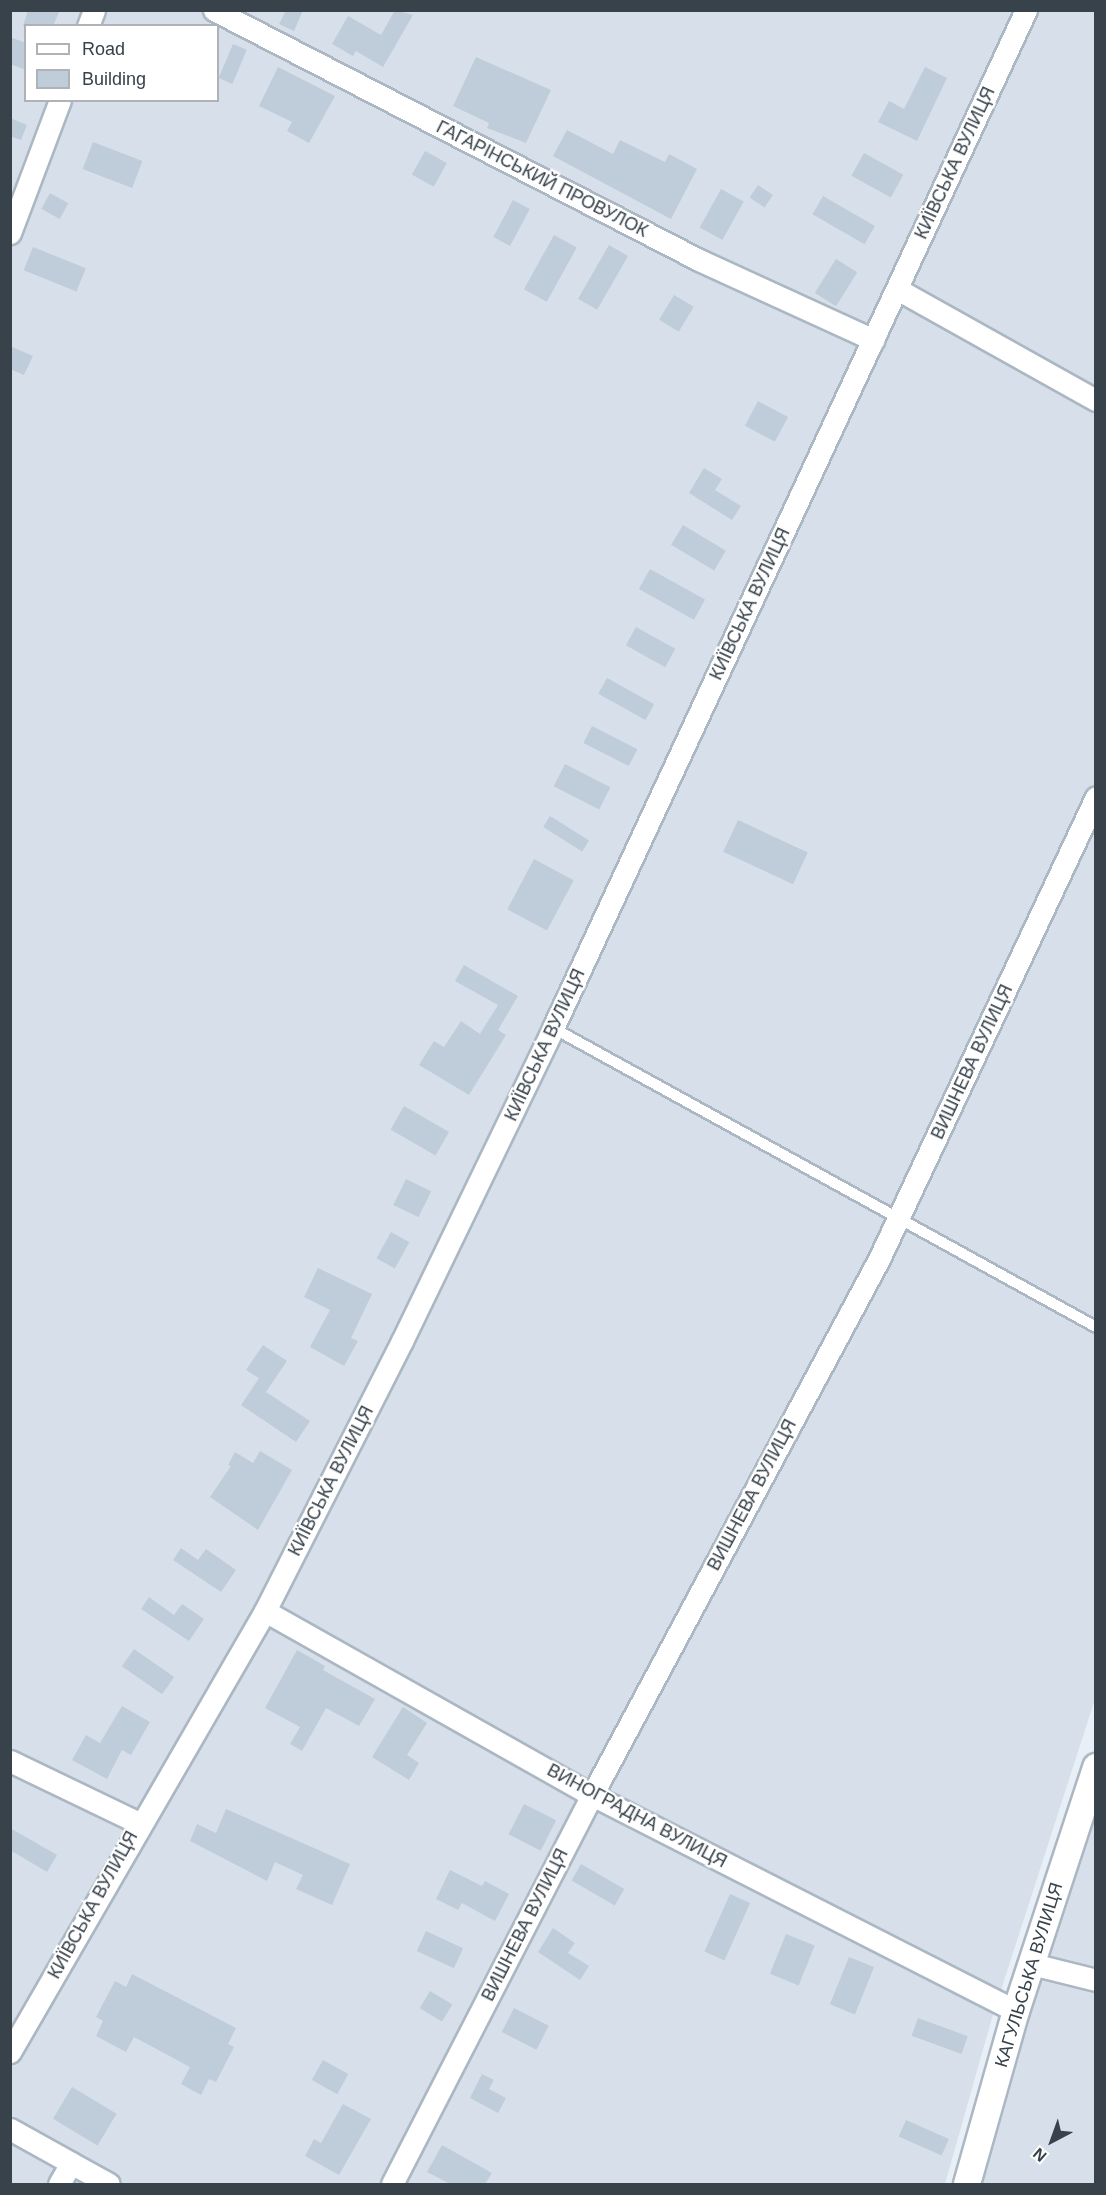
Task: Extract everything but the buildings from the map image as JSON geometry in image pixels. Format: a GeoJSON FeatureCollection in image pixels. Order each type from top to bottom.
{"type":"FeatureCollection","features":[{"type":"Feature","properties":{"kind":"street","name":"ГАГАРІНСЬКИЙ ПРОВУЛОК"},"geometry":{"type":"LineString","coordinates":[[214,10],[699,260],[874,340]]}},
{"type":"Feature","properties":{"kind":"street","name":"КИЇВСЬКА ВУЛИЦЯ"},"geometry":{"type":"LineString","coordinates":[[10,2052],[139,1823],[265,1611],[402,1341],[553,1028],[1026,10]]}},
{"type":"Feature","properties":{"kind":"street"},"geometry":{"type":"LineString","coordinates":[[10,233],[59,102]]}},
{"type":"Feature","properties":{"kind":"street"},"geometry":{"type":"LineString","coordinates":[[897,290],[1095,400]]}},
{"type":"Feature","properties":{"kind":"street","name":"ВИШНЕВА ВУЛИЦЯ"},"geometry":{"type":"LineString","coordinates":[[392,2184],[592,1795],[897,1219],[1095,797]]}},
{"type":"Feature","properties":{"kind":"street","name":"ВИНОГРАДНА ВУЛИЦЯ"},"geometry":{"type":"LineString","coordinates":[[265,1611],[592,1795],[1016,2011]]}},
{"type":"Feature","properties":{"kind":"street"},"geometry":{"type":"LineString","coordinates":[[10,1761],[139,1823]]}},
{"type":"Feature","properties":{"kind":"street","name":"КАГУЛЬСЬКА ВУЛИЦЯ"},"geometry":{"type":"LineString","coordinates":[[967,2184],[1016,2011],[1095,1767]]}},
{"type":"Feature","properties":{"kind":"street"},"geometry":{"type":"LineString","coordinates":[[1032,1964],[1095,1980]]}},
{"type":"Feature","properties":{"kind":"street"},"geometry":{"type":"LineString","coordinates":[[10,2129],[109,2184]]}},
{"type":"Feature","properties":{"kind":"street"},"geometry":{"type":"LineString","coordinates":[[59,2184],[71,2163]]}},
{"type":"Feature","properties":{"kind":"lane"},"geometry":{"type":"LineString","coordinates":[[553,1028],[1095,1327]]}},
{"type":"Feature","properties":{"kind":"shaded area"},"geometry":{"type":"Polygon","coordinates":[[[11,11],[1095,11],[1095,1699],[992,2018],[945,2184],[11,2184],[11,11]]]}},
{"type":"Feature","properties":{"kind":"shaded area"},"geometry":{"type":"Polygon","coordinates":[[[1095,1767],[1095,2184],[967,2184],[1095,1767]]]}}]}
